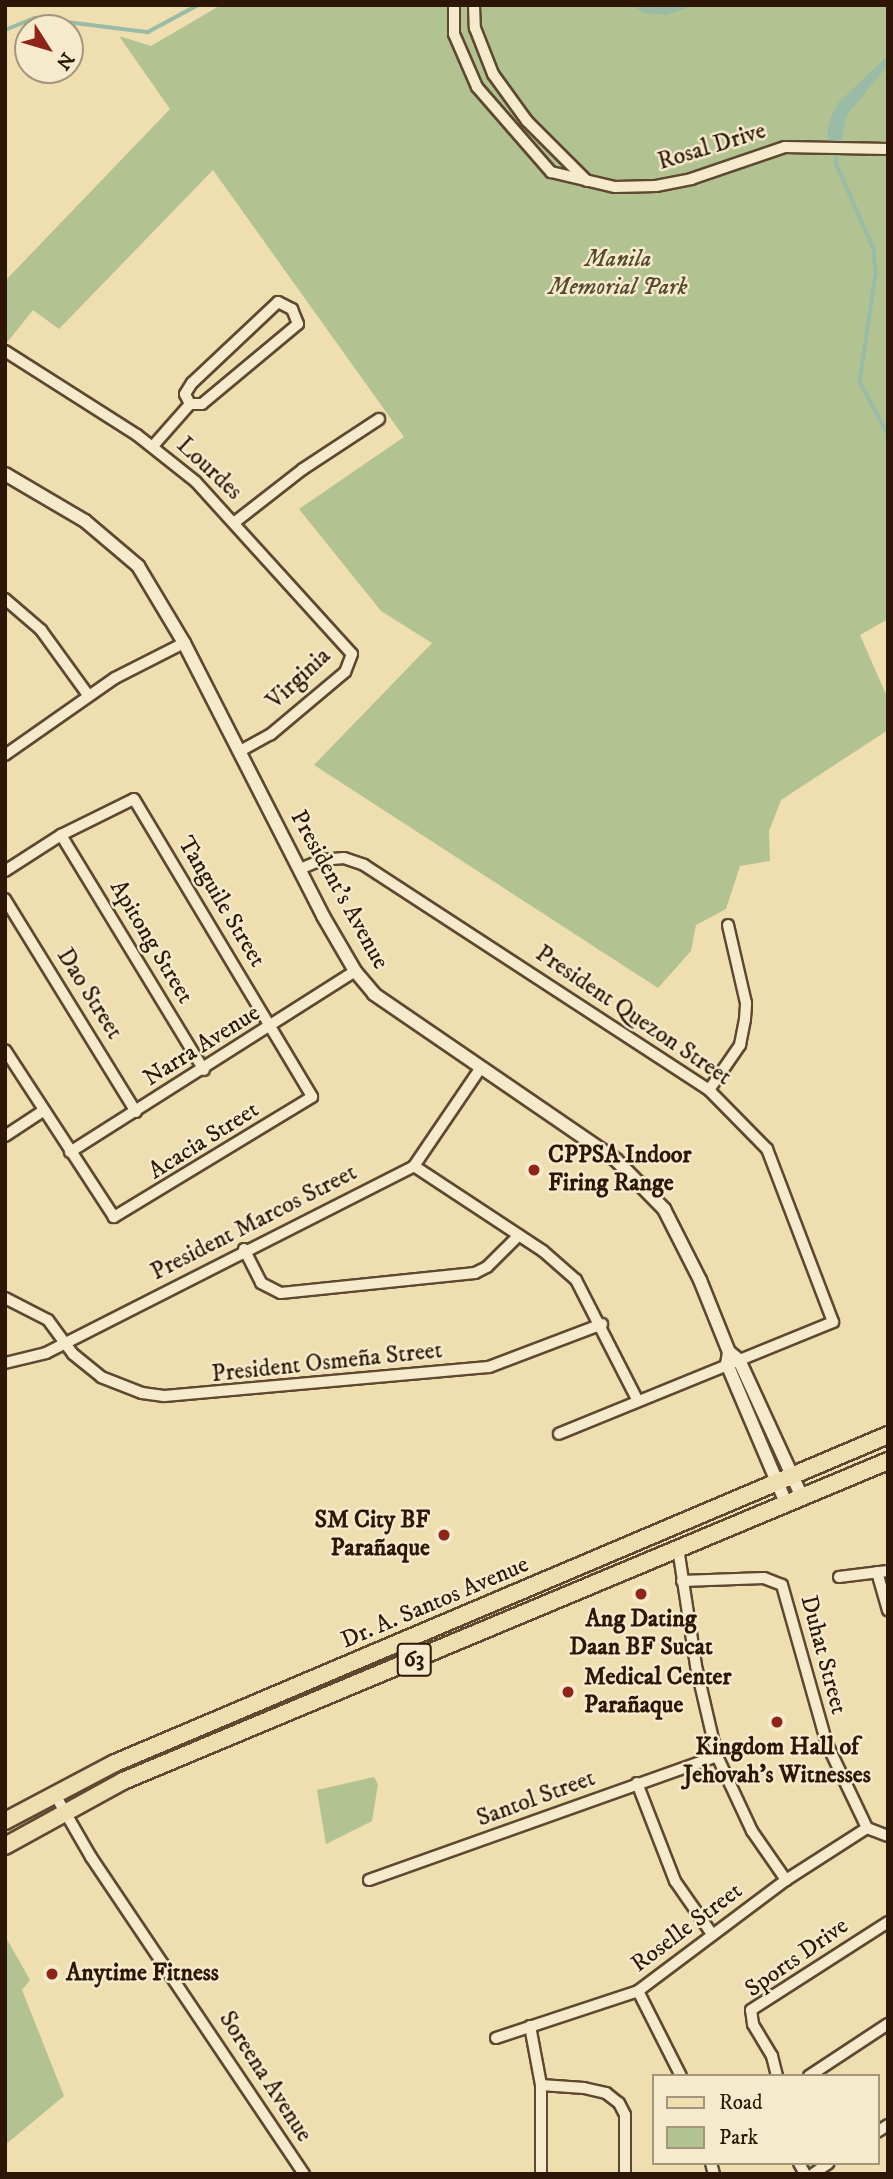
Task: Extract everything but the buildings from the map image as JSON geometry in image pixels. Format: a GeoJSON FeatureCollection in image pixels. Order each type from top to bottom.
{"type":"FeatureCollection","features":[{"type":"Feature","properties":{"kind":"main road","name":"Dr. A. Santos Avenue"},"geometry":{"type":"LineString","coordinates":[[5,1821],[54,1793],[776,1480],[888,1435]]}},
{"type":"Feature","properties":{"kind":"main road","name":"Dr. A. Santos Avenue"},"geometry":{"type":"LineString","coordinates":[[5,1846],[64,1811],[123,1781],[888,1461]]}},
{"type":"Feature","properties":{"kind":"street","name":"Rosal Drive"},"geometry":{"type":"LineString","coordinates":[[454,5],[454,34],[477,87],[543,166],[562,176],[590,183],[656,187],[691,179],[767,150],[888,149]]}},
{"type":"Feature","properties":{"kind":"street"},"geometry":{"type":"LineString","coordinates":[[474,5],[475,28],[493,74],[527,121],[590,183]]}},
{"type":"Feature","properties":{"kind":"street"},"geometry":{"type":"LineString","coordinates":[[153,446],[190,404],[203,403],[298,324],[292,309],[278,302],[209,366],[186,391],[190,404]]}},
{"type":"Feature","properties":{"kind":"street","name":"Lourdes"},"geometry":{"type":"LineString","coordinates":[[6,352],[153,446],[235,522],[352,654]]}},
{"type":"Feature","properties":{"kind":"street"},"geometry":{"type":"LineString","coordinates":[[235,522],[303,469],[379,419]]}},
{"type":"Feature","properties":{"kind":"street","name":"President's Avenue"},"geometry":{"type":"LineString","coordinates":[[5,474],[115,543],[138,566],[184,643],[355,971],[394,1010],[617,1160],[643,1184],[679,1235],[732,1359],[786,1503]]}},
{"type":"Feature","properties":{"kind":"street"},"geometry":{"type":"LineString","coordinates":[[5,599],[41,630],[89,695]]}},
{"type":"Feature","properties":{"kind":"street"},"geometry":{"type":"LineString","coordinates":[[5,755],[89,695],[184,643]]}},
{"type":"Feature","properties":{"kind":"street","name":"Virginia"},"geometry":{"type":"LineString","coordinates":[[240,751],[271,734],[345,671],[352,654]]}},
{"type":"Feature","properties":{"kind":"street","name":"Tanguile Street"},"geometry":{"type":"LineString","coordinates":[[61,835],[134,799],[272,1027]]}},
{"type":"Feature","properties":{"kind":"street"},"geometry":{"type":"LineString","coordinates":[[5,871],[61,835]]}},
{"type":"Feature","properties":{"kind":"street","name":"Apitong Street"},"geometry":{"type":"LineString","coordinates":[[61,835],[204,1070]]}},
{"type":"Feature","properties":{"kind":"street","name":"President Quezon Street"},"geometry":{"type":"LineString","coordinates":[[300,869],[321,860],[344,858],[364,865],[709,1090],[768,1149],[833,1322],[732,1359],[559,1434]]}},
{"type":"Feature","properties":{"kind":"street","name":"Dao Street"},"geometry":{"type":"LineString","coordinates":[[5,899],[136,1112]]}},
{"type":"Feature","properties":{"kind":"street"},"geometry":{"type":"LineString","coordinates":[[709,1090],[740,1045],[745,1019],[746,1003],[728,925]]}},
{"type":"Feature","properties":{"kind":"street","name":"Narra Avenue"},"geometry":{"type":"LineString","coordinates":[[70,1152],[272,1027],[355,971]]}},
{"type":"Feature","properties":{"kind":"street","name":"Acacia Street"},"geometry":{"type":"LineString","coordinates":[[70,1152],[109,1214],[121,1217],[312,1097],[272,1027]]}},
{"type":"Feature","properties":{"kind":"street"},"geometry":{"type":"LineString","coordinates":[[5,1049],[70,1152]]}},
{"type":"Feature","properties":{"kind":"street","name":"President Marcos Street"},"geometry":{"type":"LineString","coordinates":[[5,1363],[30,1359],[66,1342],[244,1249],[414,1166],[480,1069]]}},
{"type":"Feature","properties":{"kind":"street"},"geometry":{"type":"LineString","coordinates":[[5,1136],[43,1111]]}},
{"type":"Feature","properties":{"kind":"street"},"geometry":{"type":"LineString","coordinates":[[414,1166],[519,1235],[576,1280],[602,1324],[638,1401]]}},
{"type":"Feature","properties":{"kind":"street"},"geometry":{"type":"LineString","coordinates":[[244,1249],[261,1283],[281,1293],[475,1273],[487,1267],[519,1235]]}},
{"type":"Feature","properties":{"kind":"street","name":"President Osmeña Street"},"geometry":{"type":"LineString","coordinates":[[5,1298],[48,1320],[73,1354],[101,1377],[142,1394],[190,1397],[489,1367],[602,1324]]}},
{"type":"Feature","properties":{"kind":"street","name":"President's Avenue"},"geometry":{"type":"LineString","coordinates":[[732,1359],[793,1473],[802,1497]]}},
{"type":"Feature","properties":{"kind":"street"},"geometry":{"type":"LineString","coordinates":[[678,1548],[696,1667],[718,1756],[752,1831],[786,1881]]}},
{"type":"Feature","properties":{"kind":"street"},"geometry":{"type":"LineString","coordinates":[[839,1577],[882,1571],[888,1610]]}},
{"type":"Feature","properties":{"kind":"street","name":"Duhat Street"},"geometry":{"type":"LineString","coordinates":[[682,1581],[764,1578],[782,1585],[827,1744],[867,1828]]}},
{"type":"Feature","properties":{"kind":"street","name":"Santol Street"},"geometry":{"type":"LineString","coordinates":[[369,1880],[718,1756]]}},
{"type":"Feature","properties":{"kind":"street"},"geometry":{"type":"LineString","coordinates":[[637,1783],[675,1881],[712,1934]]}},
{"type":"Feature","properties":{"kind":"street","name":"Soreena Avenue"},"geometry":{"type":"LineString","coordinates":[[54,1793],[304,2174]]}},
{"type":"Feature","properties":{"kind":"street"},"geometry":{"type":"LineString","coordinates":[[867,1828],[888,1836]]}},
{"type":"Feature","properties":{"kind":"street","name":"Roselle Street"},"geometry":{"type":"LineString","coordinates":[[496,2038],[638,1991],[786,1881],[867,1828]]}},
{"type":"Feature","properties":{"kind":"street","name":"Sports Drive"},"geometry":{"type":"LineString","coordinates":[[776,2074],[772,2056],[753,2024],[751,2010],[888,1922]]}},
{"type":"Feature","properties":{"kind":"street"},"geometry":{"type":"LineString","coordinates":[[638,1991],[680,2074]]}},
{"type":"Feature","properties":{"kind":"street"},"geometry":{"type":"LineString","coordinates":[[812,2074],[888,2024]]}},
{"type":"Feature","properties":{"kind":"street"},"geometry":{"type":"LineString","coordinates":[[530,2026],[541,2085],[541,2174]]}},
{"type":"Feature","properties":{"kind":"street"},"geometry":{"type":"LineString","coordinates":[[541,2085],[584,2088],[606,2093],[619,2103],[625,2115],[625,2174]]}},
{"type":"Feature","properties":{"kind":"green space","name":"Manila Memorial Park"},"geometry":{"type":"Polygon","coordinates":[[[221,5],[888,5],[888,619],[860,635],[888,699],[888,730],[781,800],[769,831],[770,861],[740,866],[726,909],[696,925],[691,951],[658,988],[314,765],[432,643],[381,611],[299,509],[404,437],[213,170],[59,329],[33,310],[5,345],[5,281],[170,109],[119,36],[151,46],[221,5]]]}},
{"type":"Feature","properties":{"kind":"green space"},"geometry":{"type":"Polygon","coordinates":[[[374,1777],[378,1784],[372,1821],[326,1844],[317,1790],[374,1777]]]}},
{"type":"Feature","properties":{"kind":"green space"},"geometry":{"type":"Polygon","coordinates":[[[5,1936],[30,1980],[22,1990],[64,2096],[5,2145],[5,1936]]]}},
{"type":"Feature","properties":{"kind":"shaded area"},"geometry":{"type":"Polygon","coordinates":[[[632,5],[696,5],[666,15],[643,13],[632,5]]]}},
{"type":"Feature","properties":{"kind":"shaded area"},"geometry":{"type":"Polygon","coordinates":[[[888,55],[888,65],[847,115],[836,166],[827,132],[831,117],[838,103],[888,55]]]}},
{"type":"Feature","properties":{"kind":"waterway"},"geometry":{"type":"LineString","coordinates":[[5,30],[35,18],[148,32],[198,5]]}},
{"type":"Feature","properties":{"kind":"waterway"},"geometry":{"type":"LineString","coordinates":[[836,163],[874,249],[876,274],[860,382],[888,434]]}},
{"type":"Feature","properties":{"kind":"place","name":"CPPSA Indoor Firing Range"},"geometry":{"type":"Point","coordinates":[534,1170]}},
{"type":"Feature","properties":{"kind":"place","name":"SM City BF Parañaque"},"geometry":{"type":"Point","coordinates":[444,1535]}},
{"type":"Feature","properties":{"kind":"place","name":"Ang Dating Daan BF Sucat"},"geometry":{"type":"Point","coordinates":[641,1594]}},
{"type":"Feature","properties":{"kind":"place","name":"Medical Center Parañaque"},"geometry":{"type":"Point","coordinates":[568,1692]}},
{"type":"Feature","properties":{"kind":"place","name":"Kingdom Hall of Jehovah's Witnesses"},"geometry":{"type":"Point","coordinates":[777,1722]}},
{"type":"Feature","properties":{"kind":"place","name":"Anytime Fitness"},"geometry":{"type":"Point","coordinates":[52,1974]}}]}
